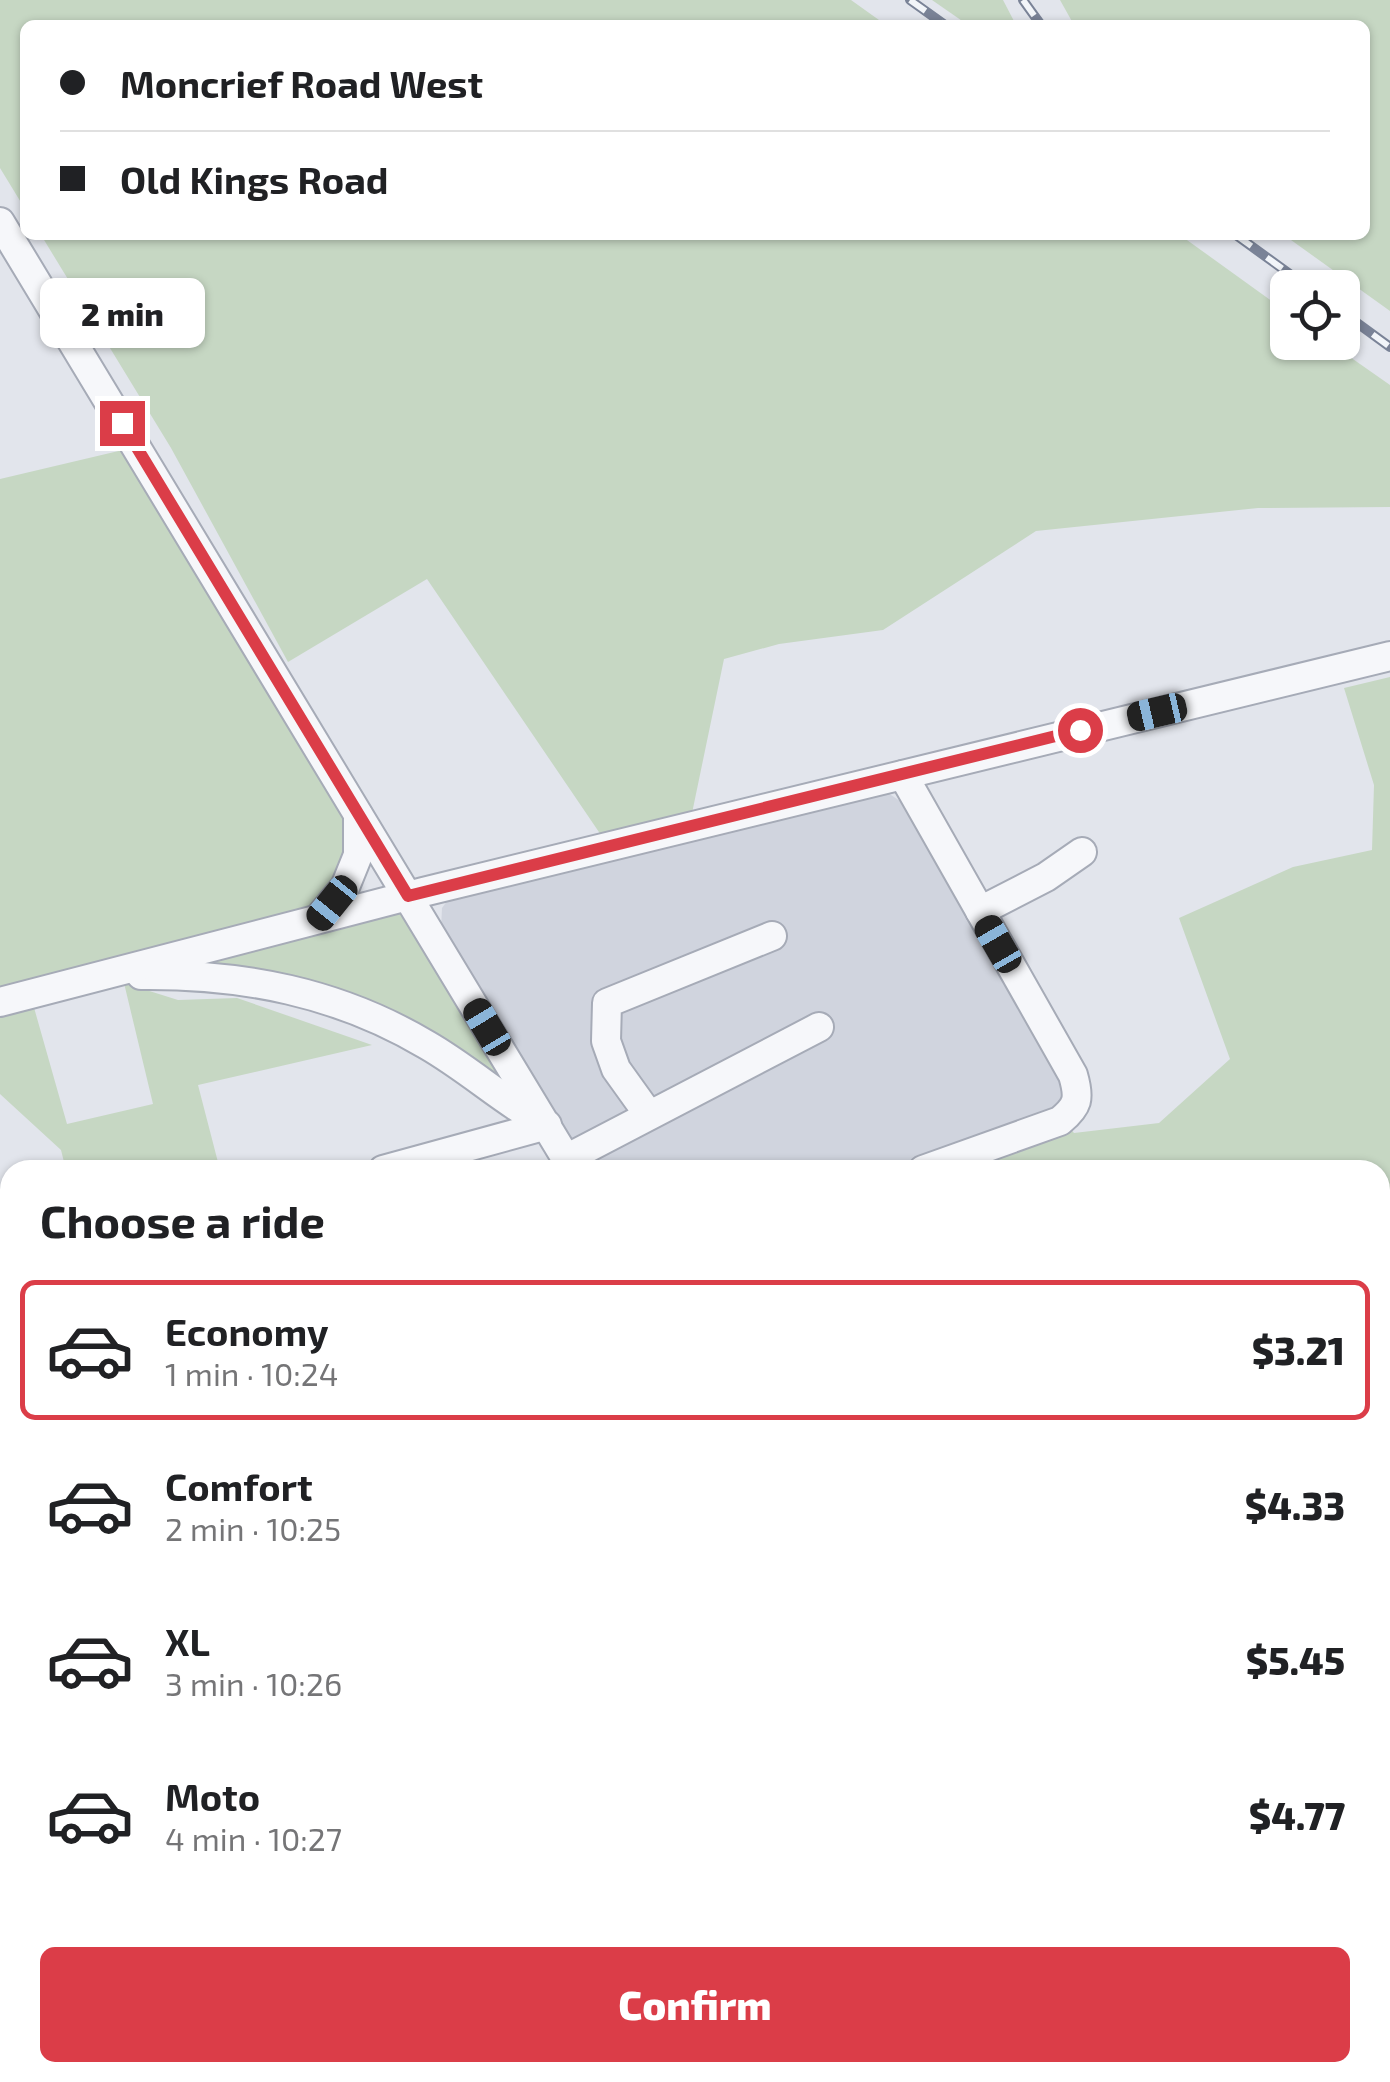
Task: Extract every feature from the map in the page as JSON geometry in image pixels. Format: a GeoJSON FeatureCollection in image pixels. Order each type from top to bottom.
{"type":"FeatureCollection","features":[{"type":"Feature","properties":{"kind":"street"},"geometry":{"type":"LineString","coordinates":[[0,222],[12,263],[358,814],[567,1160]]}},
{"type":"Feature","properties":{"kind":"street"},"geometry":{"type":"LineString","coordinates":[[0,1002],[319,918],[1390,656]]}},
{"type":"Feature","properties":{"kind":"street"},"geometry":{"type":"LineString","coordinates":[[904,776],[1073,1075],[1077,1100],[1060,1122],[952,1160]]}},
{"type":"Feature","properties":{"kind":"street"},"geometry":{"type":"LineString","coordinates":[[319,918],[344,887],[358,855],[358,814]]}},
{"type":"Feature","properties":{"kind":"street"},"geometry":{"type":"LineString","coordinates":[[980,911],[1046,877],[1082,852]]}},
{"type":"Feature","properties":{"kind":"street"},"geometry":{"type":"LineString","coordinates":[[648,1115],[616,1069],[606,1040],[607,1003],[772,936]]}},
{"type":"Feature","properties":{"kind":"street"},"geometry":{"type":"LineString","coordinates":[[97,976],[192,975],[259,982],[320,996],[426,1044],[546,1126]]}},
{"type":"Feature","properties":{"kind":"street"},"geometry":{"type":"LineString","coordinates":[[576,1160],[648,1115],[819,1027]]}},
{"type":"Feature","properties":{"kind":"street"},"geometry":{"type":"LineString","coordinates":[[420,1160],[546,1126]]}},
{"type":"Feature","properties":{"kind":"shaded area"},"geometry":{"type":"Polygon","coordinates":[[[872,790],[888,793],[909,807],[1065,1079],[1065,1100],[1046,1119],[929,1160],[580,1160],[441,930],[442,908],[453,893],[872,790]]]}},
{"type":"Feature","properties":{"kind":"green space"},"geometry":{"type":"Polygon","coordinates":[[[0,0],[851,0],[879,20],[20,20],[20,201],[0,168],[0,0]]]}},
{"type":"Feature","properties":{"kind":"green space"},"geometry":{"type":"Polygon","coordinates":[[[932,0],[1003,0],[1013,20],[961,20],[932,0]]]}},
{"type":"Feature","properties":{"kind":"green space"},"geometry":{"type":"Polygon","coordinates":[[[1060,0],[1390,0],[1390,311],[1360,289],[1360,270],[1333,270],[1291,240],[1370,240],[1370,20],[1071,20],[1060,0]]]}},
{"type":"Feature","properties":{"kind":"green space"},"geometry":{"type":"Polygon","coordinates":[[[44,240],[1187,240],[1270,300],[1270,360],[1354,360],[1390,385],[1390,507],[1258,508],[1036,531],[883,630],[779,644],[724,659],[691,818],[603,838],[427,579],[288,662],[171,448],[44,240]]]}},
{"type":"Feature","properties":{"kind":"green space"},"geometry":{"type":"Polygon","coordinates":[[[127,449],[345,814],[347,836],[342,869],[323,898],[295,915],[0,993],[0,479],[127,449]]]}},
{"type":"Feature","properties":{"kind":"green space"},"geometry":{"type":"Polygon","coordinates":[[[1390,677],[1390,1160],[972,1160],[1068,1126],[1074,1133],[1159,1123],[1230,1059],[1179,918],[1293,867],[1372,850],[1374,785],[1344,688],[1390,677]]]}},
{"type":"Feature","properties":{"kind":"green space"},"geometry":{"type":"Polygon","coordinates":[[[386,911],[401,913],[414,923],[514,1092],[426,1035],[177,968],[386,911]]]}},
{"type":"Feature","properties":{"kind":"green space"},"geometry":{"type":"Polygon","coordinates":[[[124,983],[178,1000],[237,998],[372,1045],[198,1085],[217,1160],[64,1160],[61,1150],[0,1094],[0,1013],[33,1004],[67,1124],[153,1104],[124,983]]]}},
{"type":"Feature","properties":{"kind":"railway"},"geometry":{"type":"LineString","coordinates":[[910,0],[938,20]]}},
{"type":"Feature","properties":{"kind":"railway"},"geometry":{"type":"LineString","coordinates":[[1023,0],[1037,20]]}},
{"type":"Feature","properties":{"kind":"railway"},"geometry":{"type":"LineString","coordinates":[[1243,240],[1284,270]]}},
{"type":"Feature","properties":{"kind":"railway"},"geometry":{"type":"LineString","coordinates":[[1360,325],[1390,347]]}},
{"type":"Feature","properties":{"kind":"route"},"geometry":{"type":"LineString","coordinates":[[122,423],[408,896],[1080,730]]}}]}
